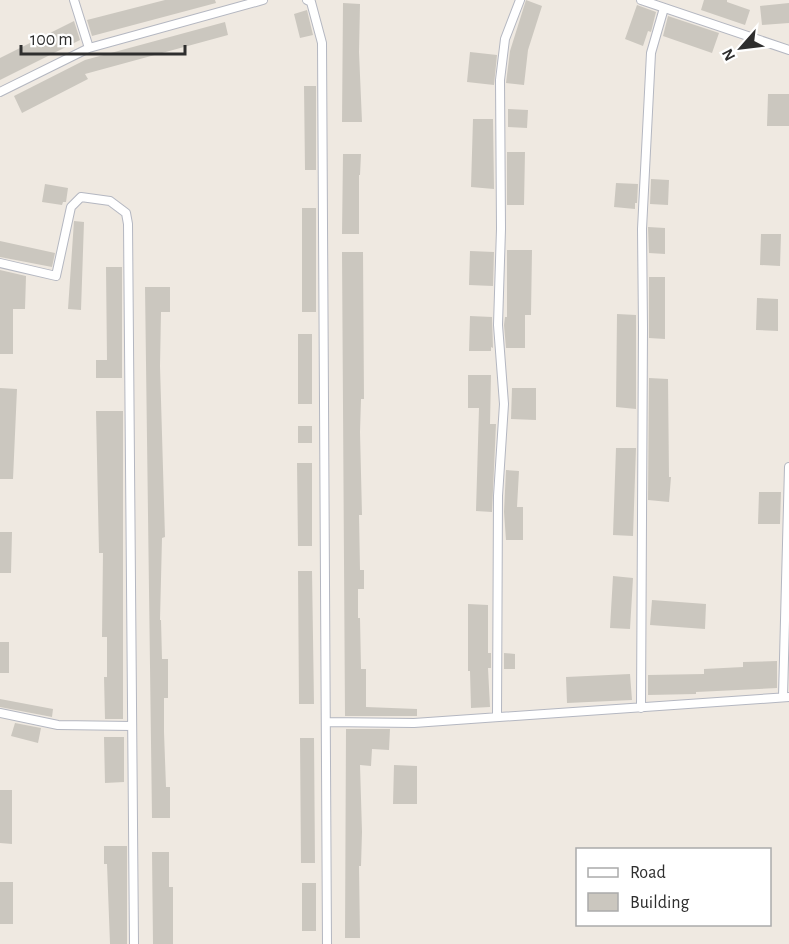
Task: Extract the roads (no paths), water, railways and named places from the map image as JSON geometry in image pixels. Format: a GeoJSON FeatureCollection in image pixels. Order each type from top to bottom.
{"type":"FeatureCollection","features":[{"type":"Feature","properties":{"kind":"street"},"geometry":{"type":"LineString","coordinates":[[74,0],[89,48]]}},
{"type":"Feature","properties":{"kind":"street"},"geometry":{"type":"LineString","coordinates":[[0,92],[89,48],[263,0]]}},
{"type":"Feature","properties":{"kind":"street"},"geometry":{"type":"LineString","coordinates":[[308,0],[312,2],[322,43],[327,944]]}},
{"type":"Feature","properties":{"kind":"street"},"geometry":{"type":"LineString","coordinates":[[497,716],[498,496],[504,404],[498,325],[501,229],[500,80],[505,39],[520,0]]}},
{"type":"Feature","properties":{"kind":"street"},"geometry":{"type":"LineString","coordinates":[[641,0],[789,50]]}},
{"type":"Feature","properties":{"kind":"street"},"geometry":{"type":"LineString","coordinates":[[641,708],[642,229],[651,53],[664,8]]}},
{"type":"Feature","properties":{"kind":"street"},"geometry":{"type":"LineString","coordinates":[[0,263],[56,276],[71,207],[81,197],[110,201],[126,213],[129,224],[134,944]]}},
{"type":"Feature","properties":{"kind":"street"},"geometry":{"type":"LineString","coordinates":[[326,722],[414,723],[786,697],[789,467]]}},
{"type":"Feature","properties":{"kind":"street"},"geometry":{"type":"LineString","coordinates":[[0,713],[58,724],[132,726]]}}]}
